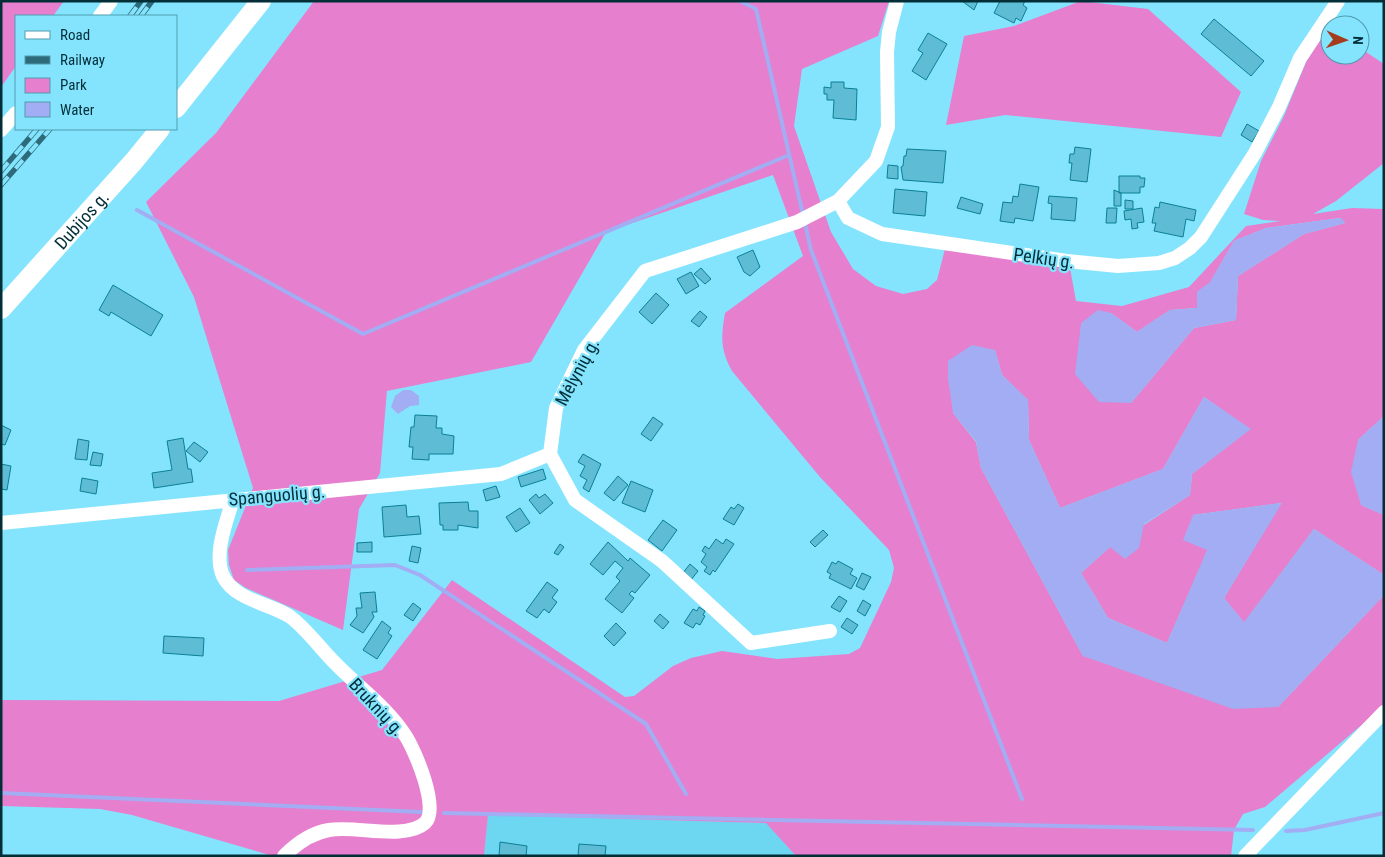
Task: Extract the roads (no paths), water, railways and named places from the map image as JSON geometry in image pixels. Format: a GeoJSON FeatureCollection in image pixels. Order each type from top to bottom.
{"type":"FeatureCollection","features":[{"type":"Feature","properties":{"kind":"main road"},"geometry":{"type":"LineString","coordinates":[[178,105],[261,1]]}},
{"type":"Feature","properties":{"kind":"main road","name":"Dubijos g."},"geometry":{"type":"LineString","coordinates":[[1,309],[134,161],[159,130]]}},
{"type":"Feature","properties":{"kind":"street"},"geometry":{"type":"LineString","coordinates":[[101,15],[110,1]]}},
{"type":"Feature","properties":{"kind":"street"},"geometry":{"type":"LineString","coordinates":[[838,201],[876,161],[888,127],[887,52],[889,32],[897,1]]}},
{"type":"Feature","properties":{"kind":"street","name":"Pelkių g."},"geometry":{"type":"LineString","coordinates":[[838,201],[848,218],[882,234],[1067,261],[1118,266],[1159,263],[1175,258],[1190,248],[1201,237],[1250,160],[1279,107],[1300,58],[1338,1]]}},
{"type":"Feature","properties":{"kind":"street"},"geometry":{"type":"LineString","coordinates":[[1,130],[15,114]]}},
{"type":"Feature","properties":{"kind":"street","name":"Mėlynių g."},"geometry":{"type":"LineString","coordinates":[[550,454],[556,408],[584,350],[645,272],[797,222],[816,214],[838,201]]}},
{"type":"Feature","properties":{"kind":"street"},"geometry":{"type":"LineString","coordinates":[[550,454],[575,500],[662,561],[751,644],[830,631]]}},
{"type":"Feature","properties":{"kind":"street","name":"Spanguolių g."},"geometry":{"type":"LineString","coordinates":[[1,523],[501,474],[550,454]]}},
{"type":"Feature","properties":{"kind":"street","name":"Bruknių g."},"geometry":{"type":"LineString","coordinates":[[232,499],[220,552],[222,575],[233,591],[290,617],[395,722],[411,746],[431,808],[429,818],[424,824],[410,831],[342,828],[327,830],[309,837],[284,856]]}},
{"type":"Feature","properties":{"kind":"street"},"geometry":{"type":"LineString","coordinates":[[1245,856],[1384,712]]}},
{"type":"Feature","properties":{"kind":"water"},"geometry":{"type":"Polygon","coordinates":[[[1341,218],[1345,223],[1304,234],[1238,276],[1236,320],[1194,328],[1131,403],[1099,402],[1075,374],[1081,323],[1098,310],[1111,313],[1137,332],[1170,310],[1197,308],[1197,292],[1210,282],[1234,241],[1266,228],[1341,218]]]}},
{"type":"Feature","properties":{"kind":"water"},"geometry":{"type":"Polygon","coordinates":[[[972,345],[995,350],[1002,375],[1028,400],[1029,440],[1060,508],[1163,469],[1204,397],[1251,429],[1192,474],[1190,495],[1144,524],[1139,548],[1125,559],[1110,547],[1081,573],[1108,618],[1167,643],[1207,550],[1183,540],[1193,515],[1282,503],[1224,598],[1244,622],[1314,529],[1384,575],[1384,595],[1278,707],[1233,709],[1083,656],[981,468],[976,441],[953,413],[948,379],[948,361],[972,345]]]}},
{"type":"Feature","properties":{"kind":"water"},"geometry":{"type":"Polygon","coordinates":[[[403,390],[411,390],[419,396],[419,405],[410,406],[398,414],[391,407],[395,396],[403,390]]]}},
{"type":"Feature","properties":{"kind":"water"},"geometry":{"type":"Polygon","coordinates":[[[1384,416],[1384,515],[1361,505],[1351,472],[1358,440],[1384,416]]]}},
{"type":"Feature","properties":{"kind":"waterway"},"geometry":{"type":"LineString","coordinates":[[740,1],[756,9],[811,250],[1022,799]]}},
{"type":"Feature","properties":{"kind":"waterway"},"geometry":{"type":"LineString","coordinates":[[137,210],[363,334],[789,155]]}},
{"type":"Feature","properties":{"kind":"waterway"},"geometry":{"type":"LineString","coordinates":[[247,570],[395,565],[420,575],[646,724],[686,794]]}},
{"type":"Feature","properties":{"kind":"waterway"},"geometry":{"type":"LineString","coordinates":[[1,793],[421,812]]}},
{"type":"Feature","properties":{"kind":"waterway"},"geometry":{"type":"LineString","coordinates":[[444,813],[1253,830]]}},
{"type":"Feature","properties":{"kind":"waterway"},"geometry":{"type":"LineString","coordinates":[[1286,831],[1305,830],[1384,813]]}},
{"type":"Feature","properties":{"kind":"railway"},"geometry":{"type":"LineString","coordinates":[[131,15],[141,1]]}},
{"type":"Feature","properties":{"kind":"railway"},"geometry":{"type":"LineString","coordinates":[[142,15],[152,1]]}},
{"type":"Feature","properties":{"kind":"railway"},"geometry":{"type":"LineString","coordinates":[[1,171],[36,130]]}},
{"type":"Feature","properties":{"kind":"railway"},"geometry":{"type":"LineString","coordinates":[[1,185],[49,130]]}}]}
